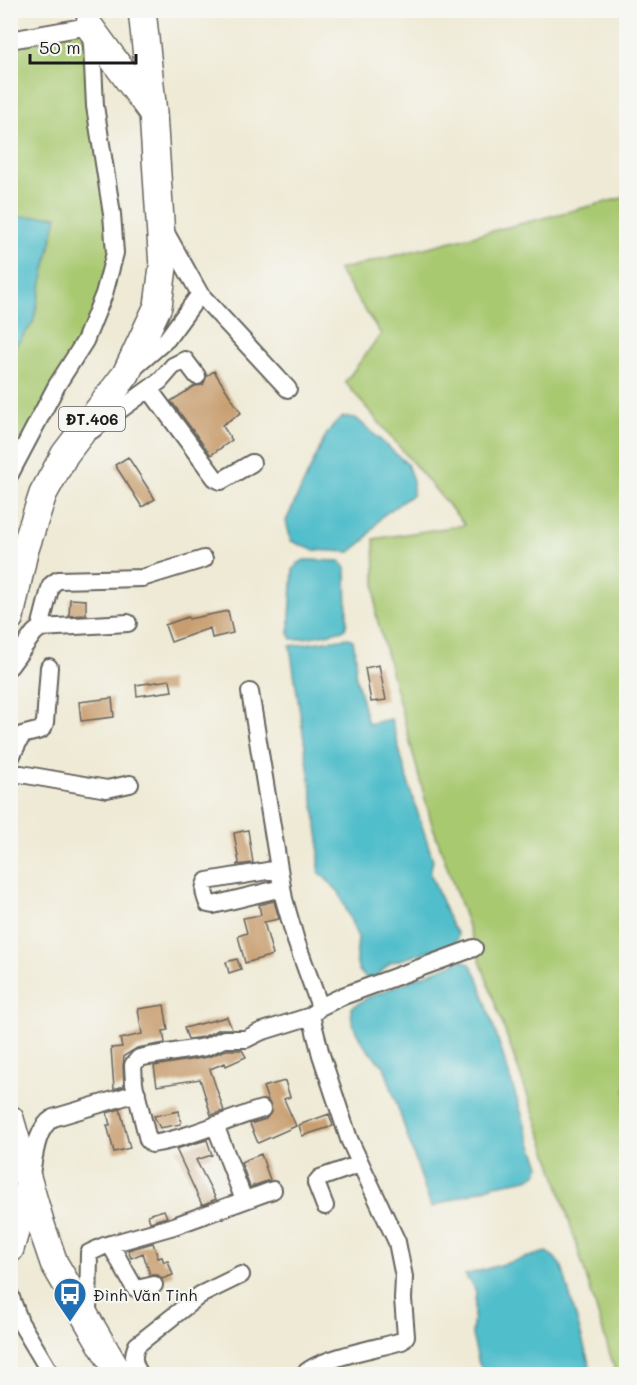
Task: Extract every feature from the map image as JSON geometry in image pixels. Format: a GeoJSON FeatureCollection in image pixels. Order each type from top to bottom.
{"type":"FeatureCollection","features":[{"type":"Feature","properties":{"kind":"main road","name":"ĐT.406"},"geometry":{"type":"LineString","coordinates":[[10,617],[24,552],[43,494],[65,454],[77,438],[138,381],[158,306],[163,267],[153,113],[142,10]]}},
{"type":"Feature","properties":{"kind":"main road"},"geometry":{"type":"LineString","coordinates":[[87,18],[153,113]]}},
{"type":"Feature","properties":{"kind":"main road"},"geometry":{"type":"LineString","coordinates":[[10,1119],[54,1263],[119,1374]]}},
{"type":"Feature","properties":{"kind":"main road"},"geometry":{"type":"LineString","coordinates":[[10,1249],[29,1183]]}},
{"type":"Feature","properties":{"kind":"street"},"geometry":{"type":"LineString","coordinates":[[10,40],[87,18],[92,44],[95,106],[112,214],[115,253],[104,294],[85,341],[57,386],[10,474]]}},
{"type":"Feature","properties":{"kind":"street"},"geometry":{"type":"LineString","coordinates":[[160,221],[200,294],[288,389]]}},
{"type":"Feature","properties":{"kind":"street"},"geometry":{"type":"LineString","coordinates":[[138,381],[200,294]]}},
{"type":"Feature","properties":{"kind":"street"},"geometry":{"type":"LineString","coordinates":[[138,381],[160,381],[173,366],[185,360],[196,376]]}},
{"type":"Feature","properties":{"kind":"street"},"geometry":{"type":"LineString","coordinates":[[138,381],[215,478],[221,481],[252,463]]}},
{"type":"Feature","properties":{"kind":"street"},"geometry":{"type":"LineString","coordinates":[[10,666],[40,628],[51,585],[58,580],[142,578],[204,559]]}},
{"type":"Feature","properties":{"kind":"street"},"geometry":{"type":"LineString","coordinates":[[40,628],[128,623]]}},
{"type":"Feature","properties":{"kind":"street"},"geometry":{"type":"LineString","coordinates":[[10,759],[22,735],[41,730],[45,723],[49,667]]}},
{"type":"Feature","properties":{"kind":"street"},"geometry":{"type":"LineString","coordinates":[[250,692],[282,888],[316,1012],[336,1102],[349,1139],[397,1242],[404,1277],[406,1336],[402,1341],[346,1356],[311,1369],[304,1374]]}},
{"type":"Feature","properties":{"kind":"street"},"geometry":{"type":"LineString","coordinates":[[10,775],[21,774],[107,789],[130,784]]}},
{"type":"Feature","properties":{"kind":"street"},"geometry":{"type":"LineString","coordinates":[[279,869],[207,881],[204,886],[205,895],[208,904],[213,905],[282,888]]}},
{"type":"Feature","properties":{"kind":"street"},"geometry":{"type":"LineString","coordinates":[[262,1109],[198,1132],[152,1144],[148,1140],[132,1073],[133,1065],[139,1059],[206,1047],[224,1039],[246,1039],[316,1012],[343,996],[474,948]]}},
{"type":"Feature","properties":{"kind":"street"},"geometry":{"type":"LineString","coordinates":[[29,1183],[40,1135],[47,1121],[63,1114],[137,1094]]}},
{"type":"Feature","properties":{"kind":"street"},"geometry":{"type":"LineString","coordinates":[[214,1125],[244,1200]]}},
{"type":"Feature","properties":{"kind":"street"},"geometry":{"type":"LineString","coordinates":[[324,1206],[316,1182],[320,1178],[360,1164]]}},
{"type":"Feature","properties":{"kind":"street"},"geometry":{"type":"LineString","coordinates":[[88,1321],[90,1253],[110,1244],[174,1226],[273,1190]]}},
{"type":"Feature","properties":{"kind":"street"},"geometry":{"type":"LineString","coordinates":[[110,1244],[136,1289],[154,1285]]}},
{"type":"Feature","properties":{"kind":"street"},"geometry":{"type":"LineString","coordinates":[[140,1374],[135,1368],[133,1354],[136,1345],[200,1295],[241,1275]]}},
{"type":"Feature","properties":{"kind":"street"},"geometry":{"type":"LineString","coordinates":[[10,1295],[20,1322],[51,1374]]}},
{"type":"Feature","properties":{"kind":"green space"},"geometry":{"type":"Polygon","coordinates":[[[89,26],[115,253],[104,294],[11,474],[11,40],[89,26]]]}},
{"type":"Feature","properties":{"kind":"green space"},"geometry":{"type":"Polygon","coordinates":[[[626,197],[626,1374],[616,1374],[553,1168],[431,821],[376,615],[374,539],[465,525],[345,382],[381,334],[338,270],[626,197]]]}},
{"type":"Feature","properties":{"kind":"water"},"geometry":{"type":"Polygon","coordinates":[[[57,216],[33,323],[11,352],[11,217],[57,216]]]}},
{"type":"Feature","properties":{"kind":"water"},"geometry":{"type":"Polygon","coordinates":[[[343,417],[356,418],[407,464],[413,481],[413,494],[381,517],[365,540],[350,552],[313,550],[291,541],[286,521],[325,437],[333,425],[343,417]]]}},
{"type":"Feature","properties":{"kind":"water"},"geometry":{"type":"Polygon","coordinates":[[[304,560],[340,561],[346,568],[347,622],[345,629],[318,636],[292,639],[289,633],[293,570],[304,560]]]}},
{"type":"Feature","properties":{"kind":"water"},"geometry":{"type":"Polygon","coordinates":[[[348,638],[353,640],[356,658],[355,673],[368,724],[391,719],[433,860],[430,873],[451,924],[458,934],[457,940],[451,944],[390,963],[377,976],[366,978],[359,971],[356,960],[358,938],[339,892],[319,872],[319,840],[290,646],[348,638]]]}},
{"type":"Feature","properties":{"kind":"water"},"geometry":{"type":"Polygon","coordinates":[[[462,960],[470,964],[477,975],[540,1165],[537,1173],[528,1179],[495,1185],[431,1207],[384,1066],[361,1040],[353,1024],[351,1008],[369,997],[462,960]]]}},
{"type":"Feature","properties":{"kind":"water"},"geometry":{"type":"Polygon","coordinates":[[[546,1252],[554,1257],[562,1267],[592,1374],[486,1374],[479,1364],[472,1335],[476,1291],[465,1275],[546,1252]]]}},
{"type":"Feature","properties":{"kind":"building"},"geometry":{"type":"Polygon","coordinates":[[[214,371],[241,413],[222,425],[232,440],[211,455],[171,401],[195,386],[203,385],[207,376],[214,371]]]}},
{"type":"Feature","properties":{"kind":"building"},"geometry":{"type":"Polygon","coordinates":[[[128,457],[155,499],[142,507],[115,465],[128,457]]]}},
{"type":"Feature","properties":{"kind":"building"},"geometry":{"type":"Polygon","coordinates":[[[70,599],[86,600],[86,615],[69,616],[70,599]]]}},
{"type":"Feature","properties":{"kind":"building"},"geometry":{"type":"Polygon","coordinates":[[[228,611],[233,633],[212,638],[210,628],[171,642],[165,625],[188,617],[189,619],[228,611]]]}},
{"type":"Feature","properties":{"kind":"building"},"geometry":{"type":"Polygon","coordinates":[[[379,665],[386,700],[371,702],[365,668],[379,665]]]}},
{"type":"Feature","properties":{"kind":"building"},"geometry":{"type":"Polygon","coordinates":[[[170,680],[172,691],[137,696],[136,685],[170,680]]]}},
{"type":"Feature","properties":{"kind":"building"},"geometry":{"type":"Polygon","coordinates":[[[112,698],[114,717],[81,721],[79,702],[112,698]]]}},
{"type":"Feature","properties":{"kind":"building"},"geometry":{"type":"Polygon","coordinates":[[[248,830],[253,863],[236,865],[239,863],[234,833],[248,830]]]}},
{"type":"Feature","properties":{"kind":"building"},"geometry":{"type":"Polygon","coordinates":[[[274,901],[279,919],[264,922],[273,955],[245,963],[238,936],[247,933],[243,918],[261,915],[259,905],[274,901]]]}},
{"type":"Feature","properties":{"kind":"building"},"geometry":{"type":"Polygon","coordinates":[[[237,959],[241,969],[229,973],[226,962],[237,959]]]}},
{"type":"Feature","properties":{"kind":"building"},"geometry":{"type":"Polygon","coordinates":[[[164,1005],[168,1030],[163,1031],[165,1043],[137,1048],[124,1056],[124,1086],[114,1089],[111,1048],[122,1047],[120,1039],[142,1034],[138,1009],[164,1005]]]}},
{"type":"Feature","properties":{"kind":"building"},"geometry":{"type":"Polygon","coordinates":[[[227,1017],[232,1029],[220,1029],[203,1037],[188,1039],[184,1028],[227,1017]]]}},
{"type":"Feature","properties":{"kind":"building"},"geometry":{"type":"Polygon","coordinates":[[[226,1050],[242,1050],[246,1057],[226,1066],[225,1063],[210,1069],[224,1111],[211,1115],[200,1079],[157,1086],[154,1066],[208,1057],[226,1050]]]}},
{"type":"Feature","properties":{"kind":"building"},"geometry":{"type":"Polygon","coordinates":[[[285,1081],[290,1097],[284,1099],[296,1126],[258,1143],[250,1124],[266,1119],[272,1111],[263,1087],[285,1081]]]}},
{"type":"Feature","properties":{"kind":"building"},"geometry":{"type":"Polygon","coordinates":[[[120,1109],[130,1148],[114,1152],[107,1125],[110,1125],[107,1113],[120,1109]]]}},
{"type":"Feature","properties":{"kind":"building"},"geometry":{"type":"Polygon","coordinates":[[[179,1111],[181,1124],[160,1128],[154,1116],[179,1111]]]}},
{"type":"Feature","properties":{"kind":"building"},"geometry":{"type":"Polygon","coordinates":[[[329,1114],[333,1126],[302,1136],[299,1125],[329,1114]]]}},
{"type":"Feature","properties":{"kind":"building"},"geometry":{"type":"Polygon","coordinates":[[[207,1140],[212,1155],[196,1160],[216,1199],[202,1205],[176,1149],[207,1140]]]}},
{"type":"Feature","properties":{"kind":"building"},"geometry":{"type":"Polygon","coordinates":[[[261,1154],[270,1180],[250,1187],[241,1162],[261,1154]]]}},
{"type":"Feature","properties":{"kind":"building"},"geometry":{"type":"Polygon","coordinates":[[[164,1210],[167,1217],[150,1222],[148,1215],[164,1210]]]}},
{"type":"Feature","properties":{"kind":"building"},"geometry":{"type":"Polygon","coordinates":[[[153,1243],[158,1258],[162,1257],[164,1262],[168,1261],[173,1275],[162,1279],[158,1275],[150,1275],[143,1253],[131,1258],[128,1250],[153,1243]]]}},
{"type":"Feature","properties":{"kind":"place","name":"Đình Văn Tinh"},"geometry":{"type":"Point","coordinates":[70,1323]}}]}
